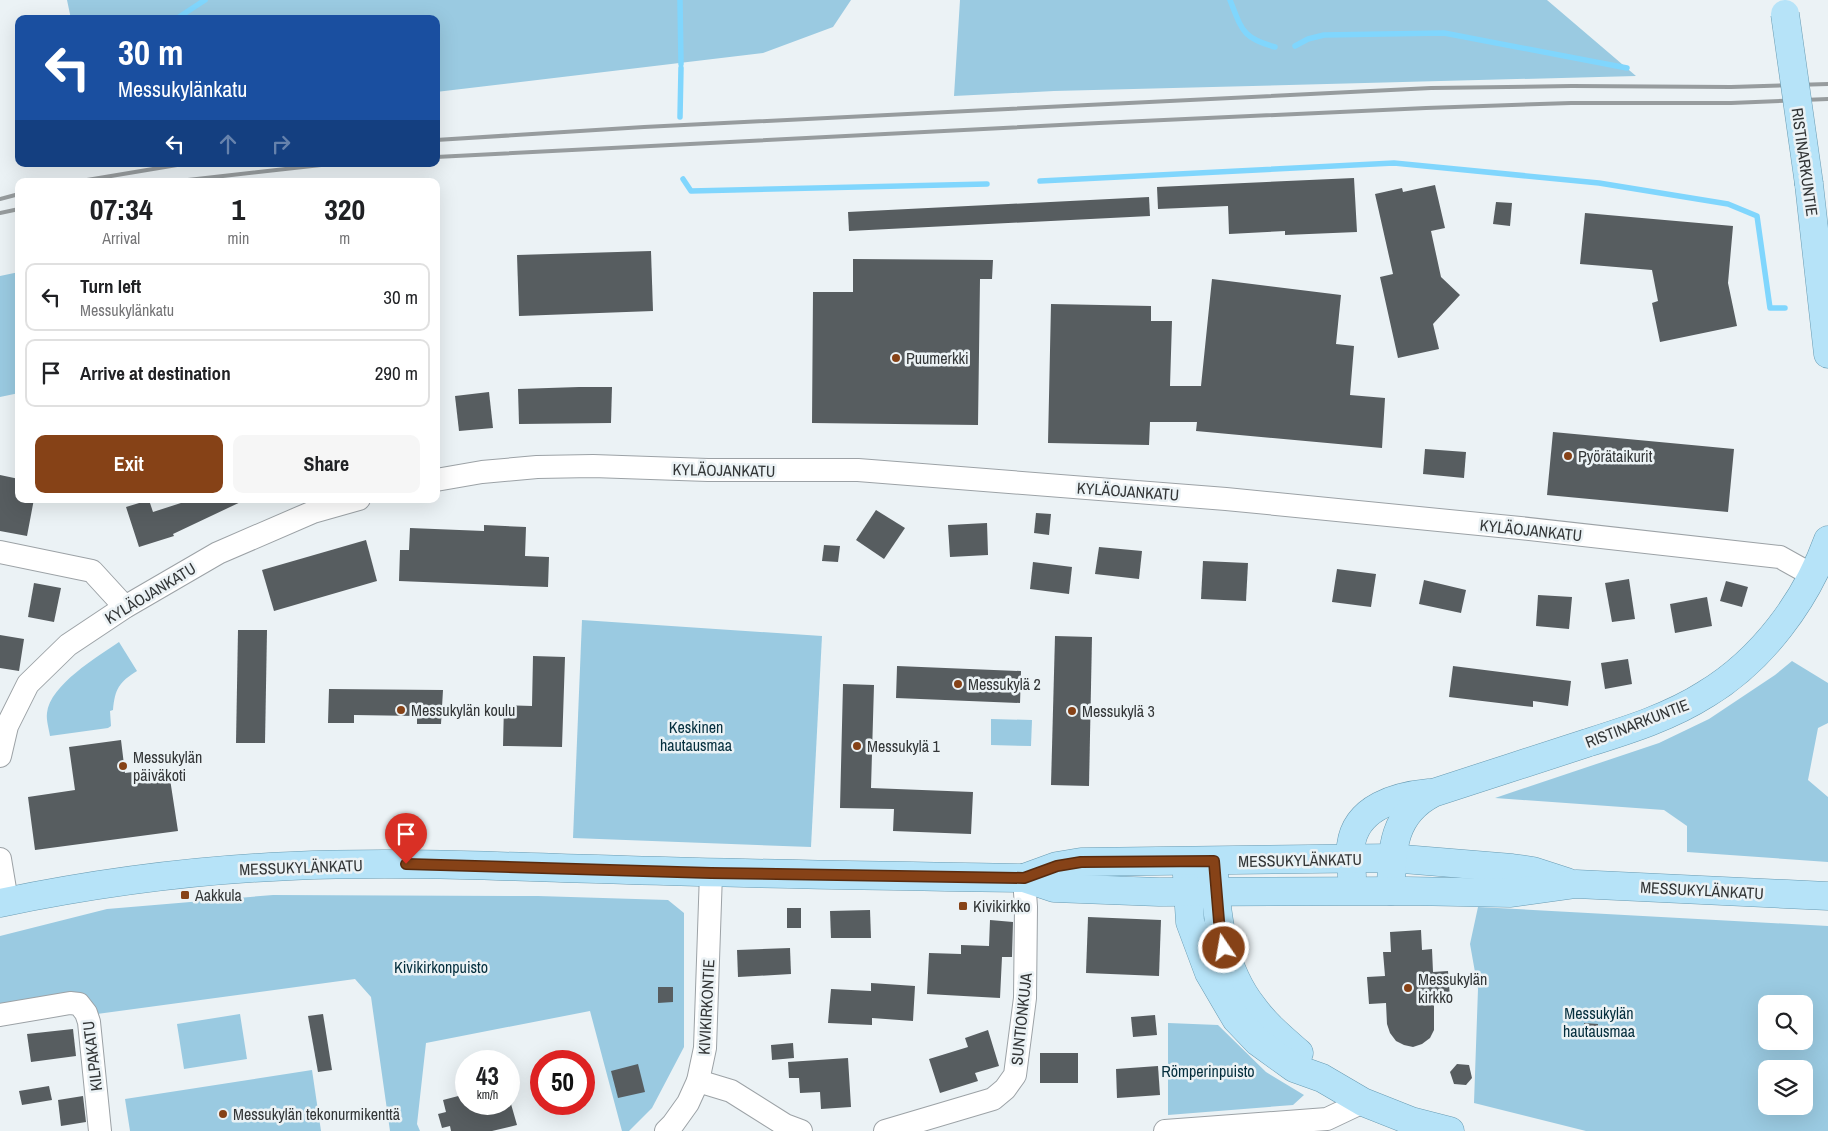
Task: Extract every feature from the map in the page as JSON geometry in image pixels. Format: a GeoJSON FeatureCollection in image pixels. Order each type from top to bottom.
{"type":"FeatureCollection","features":[{"type":"Feature","properties":{"kind":"main road","name":"RISTINARKUNTIE"},"geometry":{"type":"LineString","coordinates":[[1784,7],[1808,184],[1828,354]]}},
{"type":"Feature","properties":{"kind":"main road","name":"RISTINARKUNTIE"},"geometry":{"type":"LineString","coordinates":[[1391,891],[1391,858],[1399,829],[1407,813],[1420,800],[1433,793],[1670,714],[1706,695],[1734,674],[1760,649],[1785,619],[1814,576],[1828,540]]}},
{"type":"Feature","properties":{"kind":"main road","name":"RISTINARKUNTIE"},"geometry":{"type":"LineString","coordinates":[[1352,892],[1351,845],[1357,827],[1376,808],[1392,800],[1408,795],[1433,793]]}},
{"type":"Feature","properties":{"kind":"main road","name":"MESSUKYLÄNKATU"},"geometry":{"type":"LineString","coordinates":[[1024,878],[1057,866],[1081,862],[1391,858],[1512,868],[1533,871],[1576,884]]}},
{"type":"Feature","properties":{"kind":"main road"},"geometry":{"type":"LineString","coordinates":[[1187,861],[1187,892],[1190,922],[1199,948],[1209,973],[1236,1019],[1258,1042],[1294,1068],[1322,1078],[1364,1102],[1411,1121],[1450,1131]]}},
{"type":"Feature","properties":{"kind":"main road"},"geometry":{"type":"LineString","coordinates":[[1214,861],[1215,892],[1220,933],[1238,984],[1252,1007],[1270,1027],[1304,1057],[1322,1078]]}},
{"type":"Feature","properties":{"kind":"main road","name":"MESSUKYLÄNKATU"},"geometry":{"type":"LineString","coordinates":[[4,902],[154,877],[296,865],[389,864],[711,873],[1024,878],[1054,888],[1187,892],[1391,891],[1511,893],[1576,884],[1828,896]]}},
{"type":"Feature","properties":{"kind":"street","name":"KYLÄOJANKATU"},"geometry":{"type":"LineString","coordinates":[[440,479],[482,472],[593,466],[708,470],[858,470],[1226,499],[1520,528],[1780,557],[1814,576]]}},
{"type":"Feature","properties":{"kind":"street","name":"KYLÄOJANKATU"},"geometry":{"type":"LineString","coordinates":[[0,756],[7,726],[28,684],[68,645],[125,606],[218,553],[313,512],[345,503]]}},
{"type":"Feature","properties":{"kind":"street"},"geometry":{"type":"LineString","coordinates":[[0,552],[92,570],[125,606]]}},
{"type":"Feature","properties":{"kind":"street"},"geometry":{"type":"LineString","coordinates":[[0,860],[4,902]]}},
{"type":"Feature","properties":{"kind":"street","name":"KIVIKIRKONTIE"},"geometry":{"type":"LineString","coordinates":[[666,1131],[688,1103],[698,1081],[706,1048],[711,873]]}},
{"type":"Feature","properties":{"kind":"street","name":"SUNTIONKUJA"},"geometry":{"type":"LineString","coordinates":[[885,1131],[993,1099],[1005,1089],[1015,1075],[1025,998],[1026,907],[1024,878]]}},
{"type":"Feature","properties":{"kind":"street","name":"KILPAKATU"},"geometry":{"type":"LineString","coordinates":[[0,1015],[70,1003],[79,1004],[90,1022],[100,1131]]}},
{"type":"Feature","properties":{"kind":"street"},"geometry":{"type":"LineString","coordinates":[[698,1081],[731,1091],[768,1123],[785,1125],[801,1131]]}},
{"type":"Feature","properties":{"kind":"street"},"geometry":{"type":"LineString","coordinates":[[1165,1131],[1327,1119],[1364,1102]]}},
{"type":"Feature","properties":{"kind":"green space"},"geometry":{"type":"Polygon","coordinates":[[[67,0],[851,0],[833,27],[763,53],[440,92],[440,15],[70,15],[67,0]]]}},
{"type":"Feature","properties":{"kind":"green space"},"geometry":{"type":"Polygon","coordinates":[[[960,0],[1547,0],[1636,76],[1054,91],[954,96],[960,0]]]}},
{"type":"Feature","properties":{"kind":"green space"},"geometry":{"type":"Polygon","coordinates":[[[15,273],[15,394],[0,397],[0,276],[15,273]]]}},
{"type":"Feature","properties":{"kind":"green space","name":"Keskinen hautausmaa"},"geometry":{"type":"Polygon","coordinates":[[[582,620],[822,636],[811,847],[573,838],[582,620]]]}},
{"type":"Feature","properties":{"kind":"green space"},"geometry":{"type":"Polygon","coordinates":[[[119,642],[137,671],[122,683],[117,691],[113,710],[110,711],[111,726],[50,736],[47,713],[56,692],[87,664],[119,642]]]}},
{"type":"Feature","properties":{"kind":"green space"},"geometry":{"type":"Polygon","coordinates":[[[1792,661],[1828,683],[1828,723],[1818,728],[1808,780],[1828,797],[1828,862],[1687,852],[1687,826],[1664,810],[1495,798],[1659,743],[1709,719],[1775,675],[1792,661]]]}},
{"type":"Feature","properties":{"kind":"green space"},"geometry":{"type":"Polygon","coordinates":[[[991,719],[1032,720],[1031,746],[991,745],[991,719]]]}},
{"type":"Feature","properties":{"kind":"green space","name":"Kivikirkonpuisto"},"geometry":{"type":"Polygon","coordinates":[[[273,895],[538,896],[668,900],[684,913],[684,1047],[652,1108],[629,1131],[622,1131],[590,1011],[426,1043],[417,1124],[420,1131],[390,1131],[371,997],[355,979],[97,1014],[0,1007],[0,936],[107,909],[273,895]]]}},
{"type":"Feature","properties":{"kind":"green space","name":"Messukylän hautausmaa"},"geometry":{"type":"Polygon","coordinates":[[[1478,907],[1828,926],[1828,1131],[1586,1131],[1474,1103],[1478,989],[1470,944],[1478,907]]]}},
{"type":"Feature","properties":{"kind":"green space"},"geometry":{"type":"Polygon","coordinates":[[[240,1014],[247,1059],[184,1069],[177,1024],[240,1014]]]}},
{"type":"Feature","properties":{"kind":"green space","name":"Römperinpuisto"},"geometry":{"type":"Polygon","coordinates":[[[1168,1023],[1218,1025],[1266,1072],[1304,1095],[1293,1105],[1168,1115],[1168,1023]]]}},
{"type":"Feature","properties":{"kind":"green space","name":"Messukylän tekonurmikenttä"},"geometry":{"type":"Polygon","coordinates":[[[312,1070],[321,1131],[130,1131],[125,1099],[312,1070]]]}},
{"type":"Feature","properties":{"kind":"building"},"geometry":{"type":"Polygon","coordinates":[[[1354,178],[1357,232],[1285,235],[1285,231],[1229,234],[1228,206],[1158,209],[1157,187],[1354,178]]]}},
{"type":"Feature","properties":{"kind":"building"},"geometry":{"type":"Polygon","coordinates":[[[1435,185],[1445,228],[1431,231],[1441,277],[1460,295],[1433,324],[1439,349],[1398,358],[1380,277],[1393,274],[1375,194],[1402,188],[1403,192],[1435,185]]]}},
{"type":"Feature","properties":{"kind":"building"},"geometry":{"type":"Polygon","coordinates":[[[1149,197],[1150,216],[849,231],[848,212],[1149,197]]]}},
{"type":"Feature","properties":{"kind":"building"},"geometry":{"type":"Polygon","coordinates":[[[1496,202],[1512,203],[1510,226],[1493,224],[1496,202]]]}},
{"type":"Feature","properties":{"kind":"building"},"geometry":{"type":"Polygon","coordinates":[[[1585,213],[1733,226],[1728,283],[1737,326],[1660,342],[1652,303],[1658,301],[1652,270],[1580,264],[1585,213]]]}},
{"type":"Feature","properties":{"kind":"building"},"geometry":{"type":"Polygon","coordinates":[[[651,251],[653,311],[519,316],[517,255],[651,251]]]}},
{"type":"Feature","properties":{"kind":"building","name":"Puumerkki"},"geometry":{"type":"Polygon","coordinates":[[[853,259],[993,260],[992,279],[980,279],[978,425],[812,423],[813,292],[853,292],[853,259]]]}},
{"type":"Feature","properties":{"kind":"building"},"geometry":{"type":"Polygon","coordinates":[[[1212,279],[1341,295],[1336,344],[1354,346],[1350,395],[1385,398],[1382,448],[1196,431],[1197,422],[1150,422],[1149,445],[1048,443],[1051,304],[1151,306],[1151,321],[1172,321],[1170,386],[1201,386],[1212,279]]]}},
{"type":"Feature","properties":{"kind":"building"},"geometry":{"type":"Polygon","coordinates":[[[612,387],[611,423],[519,424],[518,389],[612,387]]]}},
{"type":"Feature","properties":{"kind":"building"},"geometry":{"type":"Polygon","coordinates":[[[489,392],[493,428],[459,431],[455,396],[489,392]]]}},
{"type":"Feature","properties":{"kind":"building"},"geometry":{"type":"Polygon","coordinates":[[[1553,432],[1734,449],[1728,512],[1547,495],[1553,432]]]}},
{"type":"Feature","properties":{"kind":"building"},"geometry":{"type":"Polygon","coordinates":[[[1425,449],[1466,452],[1464,478],[1423,474],[1425,449]]]}},
{"type":"Feature","properties":{"kind":"building"},"geometry":{"type":"Polygon","coordinates":[[[0,475],[15,478],[15,503],[33,503],[27,536],[0,531],[0,475]]]}},
{"type":"Feature","properties":{"kind":"building"},"geometry":{"type":"Polygon","coordinates":[[[139,503],[150,503],[153,512],[181,503],[239,503],[173,534],[174,536],[139,547],[126,507],[139,503]]]}},
{"type":"Feature","properties":{"kind":"building"},"geometry":{"type":"Polygon","coordinates":[[[876,510],[905,528],[884,559],[856,540],[876,510]]]}},
{"type":"Feature","properties":{"kind":"building"},"geometry":{"type":"Polygon","coordinates":[[[1036,513],[1051,514],[1049,535],[1034,533],[1036,513]]]}},
{"type":"Feature","properties":{"kind":"building"},"geometry":{"type":"Polygon","coordinates":[[[987,523],[988,555],[950,557],[948,525],[987,523]]]}},
{"type":"Feature","properties":{"kind":"building"},"geometry":{"type":"Polygon","coordinates":[[[484,525],[526,527],[525,556],[549,557],[548,587],[399,581],[400,550],[409,550],[410,528],[484,531],[484,525]]]}},
{"type":"Feature","properties":{"kind":"building"},"geometry":{"type":"Polygon","coordinates":[[[366,540],[377,581],[274,611],[262,570],[366,540]]]}},
{"type":"Feature","properties":{"kind":"building"},"geometry":{"type":"Polygon","coordinates":[[[824,545],[840,546],[838,562],[822,561],[824,545]]]}},
{"type":"Feature","properties":{"kind":"building"},"geometry":{"type":"Polygon","coordinates":[[[1099,547],[1142,551],[1139,579],[1095,574],[1099,547]]]}},
{"type":"Feature","properties":{"kind":"building"},"geometry":{"type":"Polygon","coordinates":[[[1203,561],[1248,563],[1246,601],[1201,599],[1203,561]]]}},
{"type":"Feature","properties":{"kind":"building"},"geometry":{"type":"Polygon","coordinates":[[[1033,562],[1072,567],[1069,594],[1030,589],[1033,562]]]}},
{"type":"Feature","properties":{"kind":"building"},"geometry":{"type":"Polygon","coordinates":[[[1337,569],[1376,574],[1371,607],[1332,602],[1337,569]]]}},
{"type":"Feature","properties":{"kind":"building"},"geometry":{"type":"Polygon","coordinates":[[[1629,579],[1635,619],[1612,622],[1605,583],[1629,579]]]}},
{"type":"Feature","properties":{"kind":"building"},"geometry":{"type":"Polygon","coordinates":[[[1424,580],[1466,590],[1461,613],[1419,604],[1424,580]]]}},
{"type":"Feature","properties":{"kind":"building"},"geometry":{"type":"Polygon","coordinates":[[[1726,581],[1748,587],[1742,607],[1720,601],[1726,581]]]}},
{"type":"Feature","properties":{"kind":"building"},"geometry":{"type":"Polygon","coordinates":[[[34,583],[61,588],[54,622],[28,617],[34,583]]]}},
{"type":"Feature","properties":{"kind":"building"},"geometry":{"type":"Polygon","coordinates":[[[1538,595],[1572,597],[1569,629],[1536,626],[1538,595]]]}},
{"type":"Feature","properties":{"kind":"building"},"geometry":{"type":"Polygon","coordinates":[[[1707,597],[1712,626],[1675,633],[1670,604],[1707,597]]]}},
{"type":"Feature","properties":{"kind":"building"},"geometry":{"type":"Polygon","coordinates":[[[238,630],[267,630],[265,743],[236,743],[238,630]]]}},
{"type":"Feature","properties":{"kind":"building"},"geometry":{"type":"Polygon","coordinates":[[[0,635],[24,639],[19,671],[0,668],[0,635]]]}},
{"type":"Feature","properties":{"kind":"building","name":"Messukylä 3"},"geometry":{"type":"Polygon","coordinates":[[[1055,636],[1092,637],[1089,786],[1051,785],[1055,636]]]}},
{"type":"Feature","properties":{"kind":"building"},"geometry":{"type":"Polygon","coordinates":[[[533,656],[565,657],[562,747],[503,746],[504,705],[532,706],[533,656]]]}},
{"type":"Feature","properties":{"kind":"building"},"geometry":{"type":"Polygon","coordinates":[[[1628,659],[1632,684],[1605,689],[1601,663],[1628,659]]]}},
{"type":"Feature","properties":{"kind":"building","name":"Messukylä 2"},"geometry":{"type":"Polygon","coordinates":[[[897,666],[1021,671],[1020,703],[896,698],[897,666]]]}},
{"type":"Feature","properties":{"kind":"building"},"geometry":{"type":"Polygon","coordinates":[[[1453,666],[1571,681],[1568,706],[1533,701],[1533,707],[1449,697],[1453,666]]]}},
{"type":"Feature","properties":{"kind":"building"},"geometry":{"type":"Polygon","coordinates":[[[843,684],[874,685],[871,788],[973,792],[971,834],[893,831],[894,809],[840,808],[843,684]]]}},
{"type":"Feature","properties":{"kind":"building"},"geometry":{"type":"Polygon","coordinates":[[[329,689],[443,690],[441,724],[417,724],[417,716],[354,715],[354,723],[328,723],[329,689]]]}},
{"type":"Feature","properties":{"kind":"building"},"geometry":{"type":"Polygon","coordinates":[[[121,740],[125,773],[149,770],[151,781],[170,779],[178,831],[35,850],[28,797],[75,790],[69,747],[121,740]]]}},
{"type":"Feature","properties":{"kind":"building"},"geometry":{"type":"Polygon","coordinates":[[[787,908],[801,908],[801,928],[787,928],[787,908]]]}},
{"type":"Feature","properties":{"kind":"building"},"geometry":{"type":"Polygon","coordinates":[[[870,910],[871,938],[831,938],[830,911],[870,910]]]}},
{"type":"Feature","properties":{"kind":"building"},"geometry":{"type":"Polygon","coordinates":[[[1088,917],[1161,920],[1159,976],[1086,973],[1088,917]]]}},
{"type":"Feature","properties":{"kind":"building"},"geometry":{"type":"Polygon","coordinates":[[[990,920],[1013,922],[1012,957],[1002,957],[1000,998],[927,994],[929,953],[961,954],[961,945],[989,946],[990,920]]]}},
{"type":"Feature","properties":{"kind":"building","name":"Messukylän kirkko"},"geometry":{"type":"Polygon","coordinates":[[[1421,930],[1422,950],[1432,949],[1433,972],[1448,971],[1450,998],[1434,999],[1434,1030],[1430,1038],[1422,1044],[1413,1047],[1396,1041],[1390,1033],[1387,1024],[1386,1003],[1369,1004],[1367,977],[1385,976],[1383,952],[1391,952],[1390,932],[1421,930]]]}},
{"type":"Feature","properties":{"kind":"building"},"geometry":{"type":"Polygon","coordinates":[[[790,948],[791,974],[738,977],[737,950],[790,948]]]}},
{"type":"Feature","properties":{"kind":"building"},"geometry":{"type":"Polygon","coordinates":[[[871,983],[915,986],[913,1021],[872,1018],[872,1025],[828,1023],[831,989],[871,991],[871,983]]]}},
{"type":"Feature","properties":{"kind":"building"},"geometry":{"type":"Polygon","coordinates":[[[658,987],[673,987],[673,1002],[658,1003],[658,987]]]}},
{"type":"Feature","properties":{"kind":"building"},"geometry":{"type":"Polygon","coordinates":[[[323,1014],[332,1070],[318,1072],[308,1016],[323,1014]]]}},
{"type":"Feature","properties":{"kind":"building"},"geometry":{"type":"Polygon","coordinates":[[[1155,1015],[1157,1035],[1133,1037],[1131,1017],[1155,1015]]]}},
{"type":"Feature","properties":{"kind":"building"},"geometry":{"type":"Polygon","coordinates":[[[1584,1023],[1598,1024],[1598,1039],[1584,1039],[1584,1023]]]}},
{"type":"Feature","properties":{"kind":"building"},"geometry":{"type":"Polygon","coordinates":[[[73,1029],[76,1056],[31,1062],[27,1034],[73,1029]]]}},
{"type":"Feature","properties":{"kind":"building"},"geometry":{"type":"Polygon","coordinates":[[[988,1030],[999,1066],[975,1073],[978,1081],[940,1093],[929,1059],[968,1047],[965,1038],[988,1030]]]}},
{"type":"Feature","properties":{"kind":"building"},"geometry":{"type":"Polygon","coordinates":[[[793,1043],[794,1058],[772,1060],[771,1045],[793,1043]]]}},
{"type":"Feature","properties":{"kind":"building"},"geometry":{"type":"Polygon","coordinates":[[[1040,1053],[1078,1053],[1078,1083],[1040,1083],[1040,1053]]]}},
{"type":"Feature","properties":{"kind":"building"},"geometry":{"type":"Polygon","coordinates":[[[848,1058],[851,1107],[821,1109],[820,1092],[800,1093],[799,1078],[789,1078],[788,1062],[848,1058]]]}},
{"type":"Feature","properties":{"kind":"building"},"geometry":{"type":"Polygon","coordinates":[[[638,1064],[645,1092],[618,1098],[611,1071],[638,1064]]]}},
{"type":"Feature","properties":{"kind":"building"},"geometry":{"type":"Polygon","coordinates":[[[1457,1064],[1469,1065],[1472,1078],[1466,1085],[1454,1084],[1450,1072],[1457,1064]]]}},
{"type":"Feature","properties":{"kind":"building"},"geometry":{"type":"Polygon","coordinates":[[[1158,1066],[1160,1095],[1117,1098],[1116,1069],[1158,1066]]]}},
{"type":"Feature","properties":{"kind":"building"},"geometry":{"type":"Polygon","coordinates":[[[49,1086],[52,1100],[22,1105],[19,1091],[49,1086]]]}},
{"type":"Feature","properties":{"kind":"building"},"geometry":{"type":"Polygon","coordinates":[[[83,1096],[86,1122],[61,1126],[58,1100],[83,1096]]]}},
{"type":"Feature","properties":{"kind":"building"},"geometry":{"type":"Polygon","coordinates":[[[455,1097],[455,1115],[514,1115],[517,1125],[492,1131],[451,1131],[450,1126],[442,1128],[438,1114],[446,1112],[443,1100],[455,1097]]]}},
{"type":"Feature","properties":{"kind":"waterway"},"geometry":{"type":"LineString","coordinates":[[182,15],[205,0]]}},
{"type":"Feature","properties":{"kind":"waterway"},"geometry":{"type":"LineString","coordinates":[[680,0],[681,64]]}},
{"type":"Feature","properties":{"kind":"waterway"},"geometry":{"type":"LineString","coordinates":[[1230,0],[1237,19],[1249,36],[1264,44],[1275,47]]}},
{"type":"Feature","properties":{"kind":"waterway"},"geometry":{"type":"LineString","coordinates":[[1295,46],[1308,39],[1324,35],[1444,33],[1627,68]]}},
{"type":"Feature","properties":{"kind":"waterway"},"geometry":{"type":"LineString","coordinates":[[680,117],[681,68]]}},
{"type":"Feature","properties":{"kind":"waterway"},"geometry":{"type":"LineString","coordinates":[[1040,181],[1394,163],[1599,183],[1728,204],[1757,216],[1770,308],[1785,308]]}},
{"type":"Feature","properties":{"kind":"waterway"},"geometry":{"type":"LineString","coordinates":[[683,179],[691,191],[987,184]]}},
{"type":"Feature","properties":{"kind":"railway"},"geometry":{"type":"LineString","coordinates":[[440,140],[644,127],[1431,88],[1572,86],[1731,87],[1828,84]]}},
{"type":"Feature","properties":{"kind":"railway"},"geometry":{"type":"LineString","coordinates":[[440,157],[1426,108],[1571,103],[1731,103],[1828,99]]}},
{"type":"Feature","properties":{"kind":"railway"},"geometry":{"type":"LineString","coordinates":[[99,178],[165,167]]}},
{"type":"Feature","properties":{"kind":"railway"},"geometry":{"type":"LineString","coordinates":[[206,178],[303,167]]}},
{"type":"Feature","properties":{"kind":"railway"},"geometry":{"type":"LineString","coordinates":[[0,199],[15,195]]}},
{"type":"Feature","properties":{"kind":"railway"},"geometry":{"type":"LineString","coordinates":[[0,213],[15,210]]}},
{"type":"Feature","properties":{"kind":"place","name":"Puumerkki"},"geometry":{"type":"Point","coordinates":[896,358]}},
{"type":"Feature","properties":{"kind":"place","name":"Pyörätaikurit"},"geometry":{"type":"Point","coordinates":[1568,456]}},
{"type":"Feature","properties":{"kind":"place","name":"Messukylä 2"},"geometry":{"type":"Point","coordinates":[958,684]}},
{"type":"Feature","properties":{"kind":"place","name":"Messukylän koulu"},"geometry":{"type":"Point","coordinates":[401,710]}},
{"type":"Feature","properties":{"kind":"place","name":"Messukylä 3"},"geometry":{"type":"Point","coordinates":[1072,711]}},
{"type":"Feature","properties":{"kind":"place","name":"Messukylä 1"},"geometry":{"type":"Point","coordinates":[857,746]}},
{"type":"Feature","properties":{"kind":"place","name":"Messukylän päiväkoti"},"geometry":{"type":"Point","coordinates":[123,766]}},
{"type":"Feature","properties":{"kind":"place","name":"Aakkula"},"geometry":{"type":"Point","coordinates":[185,895]}},
{"type":"Feature","properties":{"kind":"place","name":"Kivikirkko"},"geometry":{"type":"Point","coordinates":[963,906]}},
{"type":"Feature","properties":{"kind":"place","name":"Messukylän kirkko"},"geometry":{"type":"Point","coordinates":[1408,988]}},
{"type":"Feature","properties":{"kind":"place","name":"Messukylän tekonurmikenttä"},"geometry":{"type":"Point","coordinates":[223,1114]}},
{"type":"Feature","properties":{"kind":"route"},"geometry":{"type":"LineString","coordinates":[[406,864],[711,873],[1024,878],[1057,866],[1081,862],[1214,861],[1215,892],[1220,933],[1224,948]]}}]}
